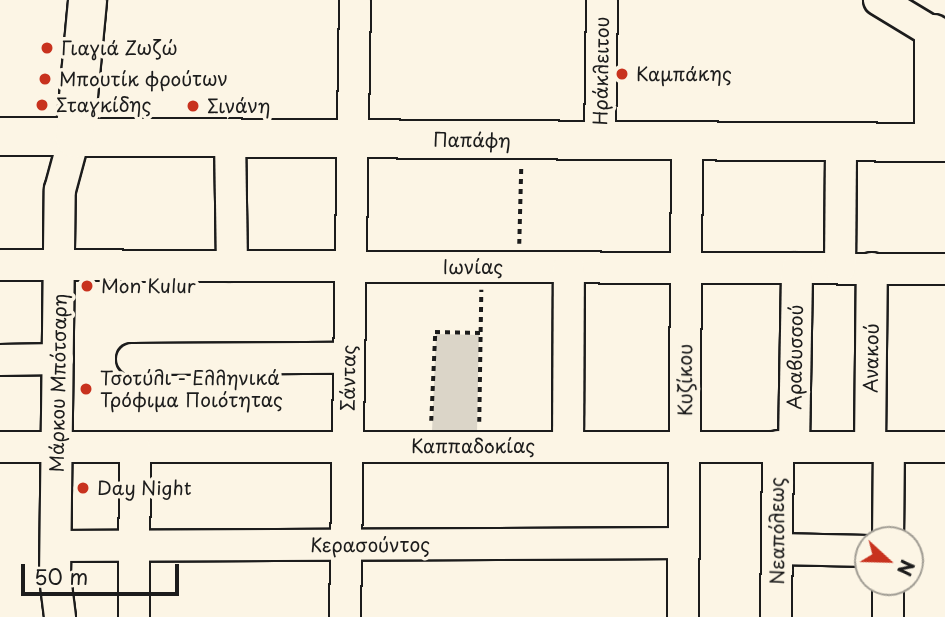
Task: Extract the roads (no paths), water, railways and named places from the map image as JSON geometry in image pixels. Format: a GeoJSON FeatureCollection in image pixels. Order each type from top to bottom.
{"type":"FeatureCollection","features":[{"type":"Feature","properties":{"kind":"main road","name":"Μάρκου Μπότσαρη"},"geometry":{"type":"LineString","coordinates":[[74,138],[88,0]]}},
{"type":"Feature","properties":{"kind":"main road"},"geometry":{"type":"LineString","coordinates":[[939,37],[939,142]]}},
{"type":"Feature","properties":{"kind":"main road","name":"Παπάφη"},"geometry":{"type":"LineString","coordinates":[[0,136],[600,142],[939,142]]}},
{"type":"Feature","properties":{"kind":"street","name":"Σάντας"},"geometry":{"type":"LineString","coordinates":[[345,617],[355,0]]}},
{"type":"Feature","properties":{"kind":"street","name":"Ηράκλειτου"},"geometry":{"type":"LineString","coordinates":[[600,142],[602,0]]}},
{"type":"Feature","properties":{"kind":"street"},"geometry":{"type":"LineString","coordinates":[[879,0],[939,37]]}},
{"type":"Feature","properties":{"kind":"street","name":"Μάρκου Μπότσαρη"},"geometry":{"type":"LineString","coordinates":[[38,137],[60,190]]}},
{"type":"Feature","properties":{"kind":"street","name":"Μάρκου Μπότσαρη"},"geometry":{"type":"LineString","coordinates":[[60,617],[55,577],[55,546],[60,190],[74,138]]}},
{"type":"Feature","properties":{"kind":"street"},"geometry":{"type":"LineString","coordinates":[[230,138],[232,265]]}},
{"type":"Feature","properties":{"kind":"street","name":"Κυζίκου"},"geometry":{"type":"LineString","coordinates":[[683,617],[687,142]]}},
{"type":"Feature","properties":{"kind":"street"},"geometry":{"type":"LineString","coordinates":[[841,142],[841,268]]}},
{"type":"Feature","properties":{"kind":"street","name":"Ιωνίας"},"geometry":{"type":"LineString","coordinates":[[0,265],[945,269]]}},
{"type":"Feature","properties":{"kind":"street"},"geometry":{"type":"LineString","coordinates":[[568,446],[569,267]]}},
{"type":"Feature","properties":{"kind":"street","name":"Αραβυσσού"},"geometry":{"type":"LineString","coordinates":[[786,446],[797,268]]}},
{"type":"Feature","properties":{"kind":"street","name":"Ανακού"},"geometry":{"type":"LineString","coordinates":[[872,268],[879,447],[887,526]]}},
{"type":"Feature","properties":{"kind":"street"},"geometry":{"type":"LineString","coordinates":[[131,359],[348,358]]}},
{"type":"Feature","properties":{"kind":"street"},"geometry":{"type":"LineString","coordinates":[[0,359],[58,359]]}},
{"type":"Feature","properties":{"kind":"street","name":"Νεαπόλεως"},"geometry":{"type":"LineString","coordinates":[[776,617],[777,549],[786,446]]}},
{"type":"Feature","properties":{"kind":"street","name":"Καππαδοκίας"},"geometry":{"type":"LineString","coordinates":[[0,447],[945,447]]}},
{"type":"Feature","properties":{"kind":"street"},"geometry":{"type":"LineString","coordinates":[[134,617],[135,447]]}},
{"type":"Feature","properties":{"kind":"street","name":"Κερασούντος"},"geometry":{"type":"LineString","coordinates":[[55,546],[684,543]]}},
{"type":"Feature","properties":{"kind":"street"},"geometry":{"type":"LineString","coordinates":[[777,549],[854,551]]}},
{"type":"Feature","properties":{"kind":"street","name":"Μάρκου Μπότσαρη"},"geometry":{"type":"LineString","coordinates":[[43,617],[55,577]]}},
{"type":"Feature","properties":{"kind":"street"},"geometry":{"type":"LineString","coordinates":[[888,596],[888,617]]}},
{"type":"Feature","properties":{"kind":"place","name":"Γιαγιά Ζωζώ"},"geometry":{"type":"Point","coordinates":[47,48]}},
{"type":"Feature","properties":{"kind":"place","name":"Καμπάκης"},"geometry":{"type":"Point","coordinates":[622,74]}},
{"type":"Feature","properties":{"kind":"place","name":"Μπουτίκ φρούτων"},"geometry":{"type":"Point","coordinates":[45,79]}},
{"type":"Feature","properties":{"kind":"place","name":"Σταγκίδης"},"geometry":{"type":"Point","coordinates":[42,105]}},
{"type":"Feature","properties":{"kind":"place","name":"Σινάνη"},"geometry":{"type":"Point","coordinates":[193,106]}},
{"type":"Feature","properties":{"kind":"place","name":"Mon Kulur"},"geometry":{"type":"Point","coordinates":[87,286]}},
{"type":"Feature","properties":{"kind":"place","name":"Τσοτύλι - Ελληνικά Τρόφιμα Ποιότητας"},"geometry":{"type":"Point","coordinates":[86,389]}},
{"type":"Feature","properties":{"kind":"place","name":"Day Night"},"geometry":{"type":"Point","coordinates":[83,488]}}]}
